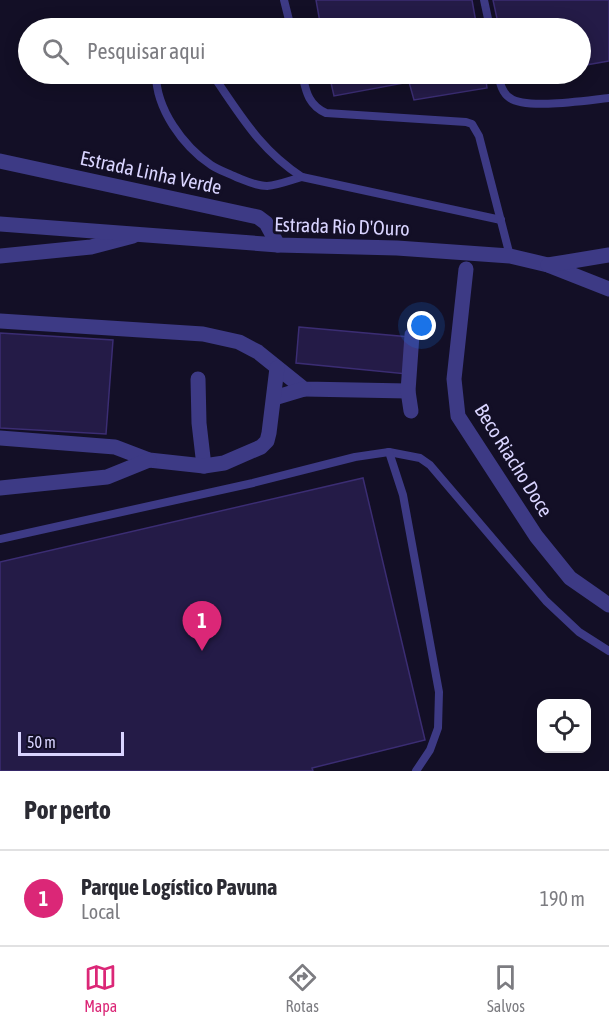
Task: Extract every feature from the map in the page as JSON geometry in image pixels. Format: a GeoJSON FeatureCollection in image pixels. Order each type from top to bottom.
{"type":"FeatureCollection","features":[{"type":"Feature","properties":{"kind":"street","name":"Estrada Linha Verde"},"geometry":{"type":"LineString","coordinates":[[0,161],[258,217],[266,223],[278,246]]}},
{"type":"Feature","properties":{"kind":"street","name":"Estrada Rio D'Ouro"},"geometry":{"type":"LineString","coordinates":[[0,224],[278,246],[397,248],[510,256],[548,265],[609,289]]}},
{"type":"Feature","properties":{"kind":"street","name":"Estrada Rio D'Ouro"},"geometry":{"type":"LineString","coordinates":[[0,256],[91,247],[133,236]]}},
{"type":"Feature","properties":{"kind":"street","name":"Estrada Rio D'Ouro"},"geometry":{"type":"LineString","coordinates":[[548,265],[609,255]]}},
{"type":"Feature","properties":{"kind":"street","name":"Beco Riacho Doce"},"geometry":{"type":"LineString","coordinates":[[466,269],[454,379],[458,416],[536,536],[570,578],[609,605]]}},
{"type":"Feature","properties":{"kind":"street"},"geometry":{"type":"LineString","coordinates":[[0,321],[203,334],[239,342],[258,352],[304,389]]}},
{"type":"Feature","properties":{"kind":"street"},"geometry":{"type":"LineString","coordinates":[[411,411],[408,391],[412,335]]}},
{"type":"Feature","properties":{"kind":"street"},"geometry":{"type":"LineString","coordinates":[[0,438],[115,447],[149,460],[204,466],[224,463],[261,447],[267,441],[270,433],[277,368]]}},
{"type":"Feature","properties":{"kind":"street"},"geometry":{"type":"LineString","coordinates":[[198,379],[199,423],[204,466]]}},
{"type":"Feature","properties":{"kind":"street"},"geometry":{"type":"LineString","coordinates":[[274,399],[304,389],[408,391]]}},
{"type":"Feature","properties":{"kind":"street"},"geometry":{"type":"LineString","coordinates":[[0,488],[107,477],[149,460]]}},
{"type":"Feature","properties":{"kind":"lane"},"geometry":{"type":"LineString","coordinates":[[284,0],[288,18]]}},
{"type":"Feature","properties":{"kind":"lane"},"geometry":{"type":"LineString","coordinates":[[484,0],[487,18]]}},
{"type":"Feature","properties":{"kind":"lane"},"geometry":{"type":"LineString","coordinates":[[156,84],[168,117],[196,152],[212,166],[253,184],[266,186],[302,177]]}},
{"type":"Feature","properties":{"kind":"lane"},"geometry":{"type":"LineString","coordinates":[[219,84],[256,138],[269,152],[302,177],[501,220]]}},
{"type":"Feature","properties":{"kind":"lane"},"geometry":{"type":"LineString","coordinates":[[305,84],[311,103],[327,113],[472,124],[480,136],[510,256]]}},
{"type":"Feature","properties":{"kind":"lane"},"geometry":{"type":"LineString","coordinates":[[501,84],[509,98],[532,104],[609,98]]}},
{"type":"Feature","properties":{"kind":"lane"},"geometry":{"type":"LineString","coordinates":[[389,452],[403,495],[439,692],[438,728],[430,750],[416,771]]}},
{"type":"Feature","properties":{"kind":"lane"},"geometry":{"type":"LineString","coordinates":[[0,539],[253,483],[355,457],[389,452],[420,458],[430,465],[546,601],[579,632],[609,651]]}},
{"type":"Feature","properties":{"kind":"building"},"geometry":{"type":"Polygon","coordinates":[[[316,0],[472,0],[475,18],[319,18],[316,0]]]}},
{"type":"Feature","properties":{"kind":"building"},"geometry":{"type":"Polygon","coordinates":[[[493,0],[609,0],[609,61],[591,64],[591,18],[497,18],[493,0]]]}},
{"type":"Feature","properties":{"kind":"building"},"geometry":{"type":"Polygon","coordinates":[[[331,84],[398,84],[334,96],[331,84]]]}},
{"type":"Feature","properties":{"kind":"building"},"geometry":{"type":"Polygon","coordinates":[[[410,84],[486,84],[487,88],[414,100],[410,84]]]}},
{"type":"Feature","properties":{"kind":"building"},"geometry":{"type":"Polygon","coordinates":[[[299,327],[410,337],[407,374],[296,363],[299,327]]]}},
{"type":"Feature","properties":{"kind":"building"},"geometry":{"type":"Polygon","coordinates":[[[0,333],[113,340],[106,434],[0,428],[0,333]]]}},
{"type":"Feature","properties":{"kind":"building"},"geometry":{"type":"Polygon","coordinates":[[[363,478],[425,740],[312,768],[313,771],[0,771],[0,562],[363,478]]]}},
{"type":"Feature","properties":{"kind":"place","name":"Parque Logístico Pavuna"},"geometry":{"type":"Point","coordinates":[202,651]}}]}
